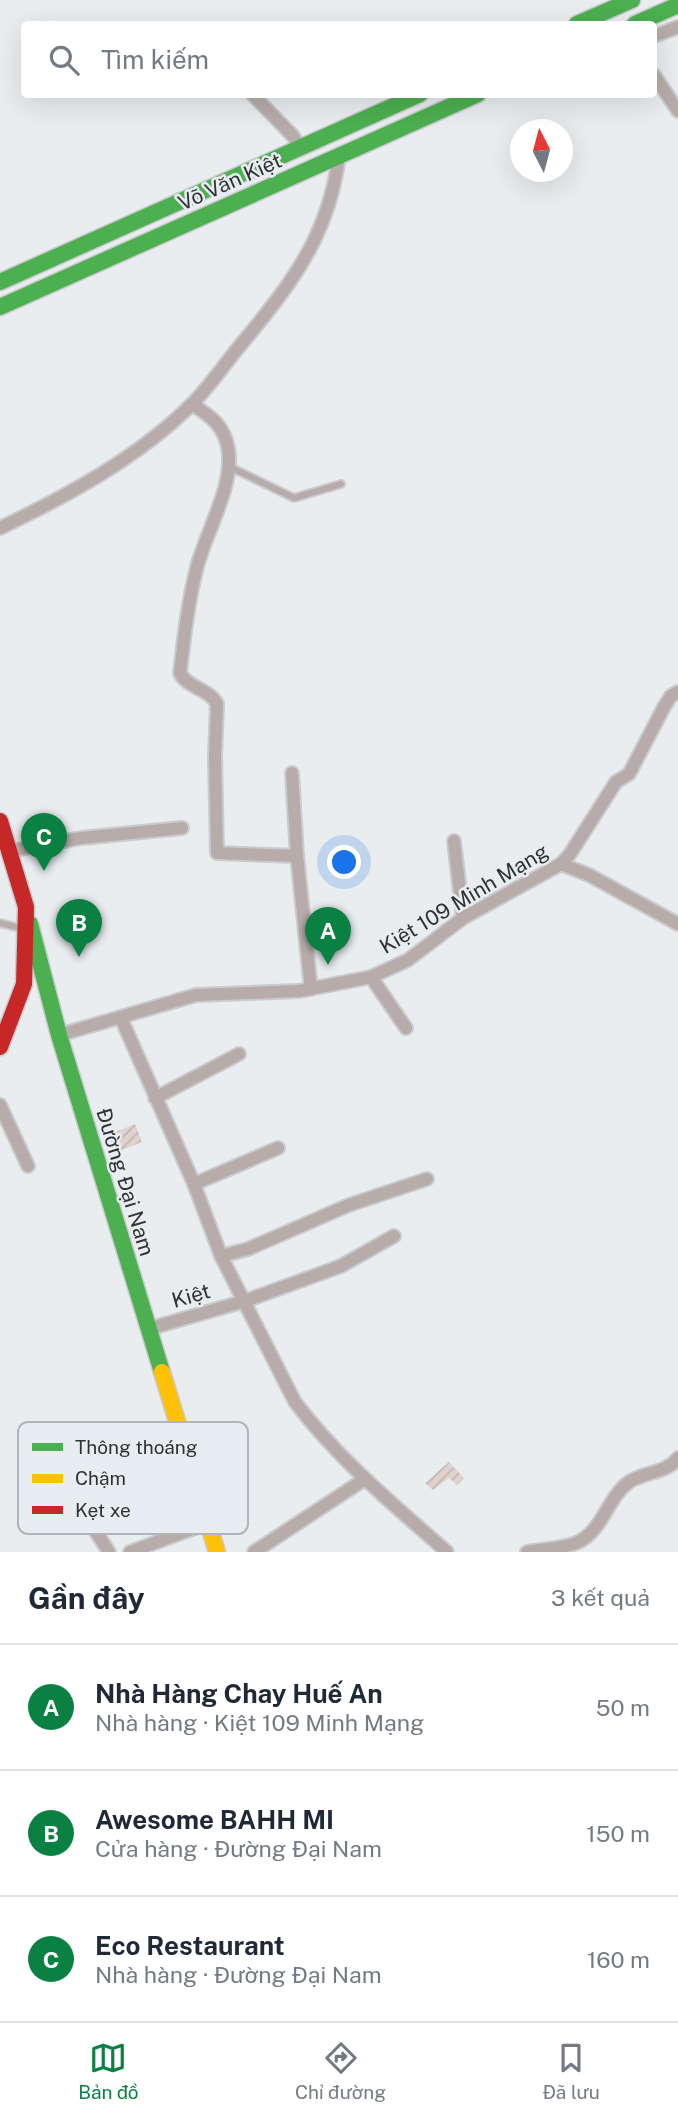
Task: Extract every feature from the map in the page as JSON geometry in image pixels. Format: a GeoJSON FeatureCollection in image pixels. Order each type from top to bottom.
{"type":"FeatureCollection","features":[{"type":"Feature","properties":{"kind":"main road"},"geometry":{"type":"LineString","coordinates":[[584,21],[632,0]]}},
{"type":"Feature","properties":{"kind":"main road"},"geometry":{"type":"LineString","coordinates":[[642,21],[678,5]]}},
{"type":"Feature","properties":{"kind":"main road","name":"Võ Văn Kiệt"},"geometry":{"type":"LineString","coordinates":[[0,282],[411,98]]}},
{"type":"Feature","properties":{"kind":"main road","name":"Võ Văn Kiệt"},"geometry":{"type":"LineString","coordinates":[[0,307],[469,98]]}},
{"type":"Feature","properties":{"kind":"main road"},"geometry":{"type":"LineString","coordinates":[[202,192],[211,213]]}},
{"type":"Feature","properties":{"kind":"main road","name":"Đường Đại Nam"},"geometry":{"type":"LineString","coordinates":[[0,821],[9,851],[11,871],[26,907],[60,1035],[177,1422]]}},
{"type":"Feature","properties":{"kind":"main road"},"geometry":{"type":"LineString","coordinates":[[0,1047],[23,984],[26,907]]}},
{"type":"Feature","properties":{"kind":"main road","name":"Đường Đại Nam"},"geometry":{"type":"LineString","coordinates":[[211,1534],[217,1552]]}},
{"type":"Feature","properties":{"kind":"street"},"geometry":{"type":"LineString","coordinates":[[657,35],[678,27]]}},
{"type":"Feature","properties":{"kind":"street"},"geometry":{"type":"LineString","coordinates":[[657,81],[678,111]]}},
{"type":"Feature","properties":{"kind":"street"},"geometry":{"type":"LineString","coordinates":[[256,98],[293,136],[300,148]]}},
{"type":"Feature","properties":{"kind":"street"},"geometry":{"type":"LineString","coordinates":[[0,528],[74,490],[161,431],[192,404],[272,308],[299,269],[329,208],[339,156]]}},
{"type":"Feature","properties":{"kind":"street"},"geometry":{"type":"LineString","coordinates":[[192,404],[208,414],[224,432],[228,449],[228,466],[198,565],[188,609],[180,673],[183,679],[214,698],[217,704],[217,853],[297,856]]}},
{"type":"Feature","properties":{"kind":"street","name":"Kiệt 109 Minh Mạng"},"geometry":{"type":"LineString","coordinates":[[60,1035],[196,995],[311,989],[371,977],[408,960],[463,918],[561,864],[616,782],[629,774],[664,707],[671,696],[678,692]]}},
{"type":"Feature","properties":{"kind":"street"},"geometry":{"type":"LineString","coordinates":[[292,772],[297,856],[311,989]]}},
{"type":"Feature","properties":{"kind":"street"},"geometry":{"type":"LineString","coordinates":[[9,851],[81,838],[182,828]]}},
{"type":"Feature","properties":{"kind":"street"},"geometry":{"type":"LineString","coordinates":[[454,841],[463,918]]}},
{"type":"Feature","properties":{"kind":"street"},"geometry":{"type":"LineString","coordinates":[[561,864],[589,875],[678,925]]}},
{"type":"Feature","properties":{"kind":"street"},"geometry":{"type":"LineString","coordinates":[[371,977],[406,1028]]}},
{"type":"Feature","properties":{"kind":"street"},"geometry":{"type":"LineString","coordinates":[[121,1018],[194,1184],[221,1256],[295,1402],[307,1419],[365,1479],[447,1552]]}},
{"type":"Feature","properties":{"kind":"street"},"geometry":{"type":"LineString","coordinates":[[155,1098],[239,1054]]}},
{"type":"Feature","properties":{"kind":"street"},"geometry":{"type":"LineString","coordinates":[[0,1105],[28,1166]]}},
{"type":"Feature","properties":{"kind":"street"},"geometry":{"type":"LineString","coordinates":[[194,1184],[278,1148]]}},
{"type":"Feature","properties":{"kind":"street"},"geometry":{"type":"LineString","coordinates":[[221,1256],[248,1249],[349,1205],[427,1179]]}},
{"type":"Feature","properties":{"kind":"street","name":"Kiệt"},"geometry":{"type":"LineString","coordinates":[[148,1329],[245,1301],[341,1266],[394,1236]]}},
{"type":"Feature","properties":{"kind":"street"},"geometry":{"type":"LineString","coordinates":[[527,1552],[580,1542],[595,1528],[625,1485],[640,1476],[668,1467],[678,1458]]}},
{"type":"Feature","properties":{"kind":"street"},"geometry":{"type":"LineString","coordinates":[[254,1552],[365,1479]]}},
{"type":"Feature","properties":{"kind":"street"},"geometry":{"type":"LineString","coordinates":[[97,1534],[109,1552]]}},
{"type":"Feature","properties":{"kind":"street"},"geometry":{"type":"LineString","coordinates":[[130,1552],[178,1534]]}},
{"type":"Feature","properties":{"kind":"lane"},"geometry":{"type":"LineString","coordinates":[[228,466],[294,498],[341,484]]}},
{"type":"Feature","properties":{"kind":"lane"},"geometry":{"type":"LineString","coordinates":[[0,923],[25,929]]}},
{"type":"Feature","properties":{"kind":"building"},"geometry":{"type":"Polygon","coordinates":[[[135,1124],[142,1142],[113,1154],[106,1136],[135,1124]]]}},
{"type":"Feature","properties":{"kind":"building"},"geometry":{"type":"Polygon","coordinates":[[[449,1462],[464,1478],[457,1485],[449,1478],[433,1490],[425,1483],[449,1462]]]}},
{"type":"Feature","properties":{"kind":"traffic: fast"},"geometry":{"type":"LineString","coordinates":[[584,21],[632,0]]}},
{"type":"Feature","properties":{"kind":"traffic: fast"},"geometry":{"type":"LineString","coordinates":[[642,21],[678,5]]}},
{"type":"Feature","properties":{"kind":"traffic: fast"},"geometry":{"type":"LineString","coordinates":[[0,282],[411,98]]}},
{"type":"Feature","properties":{"kind":"traffic: fast"},"geometry":{"type":"LineString","coordinates":[[0,307],[469,98]]}},
{"type":"Feature","properties":{"kind":"traffic: fast"},"geometry":{"type":"LineString","coordinates":[[30,924],[59,1035],[162,1372]]}},
{"type":"Feature","properties":{"kind":"traffic: slow"},"geometry":{"type":"LineString","coordinates":[[162,1372],[177,1422]]}},
{"type":"Feature","properties":{"kind":"traffic: slow"},"geometry":{"type":"LineString","coordinates":[[212,1534],[217,1552]]}},
{"type":"Feature","properties":{"kind":"traffic: jam"},"geometry":{"type":"LineString","coordinates":[[0,821],[26,907],[24,984],[0,1047]]}},
{"type":"Feature","properties":{"kind":"place","name":"Eco Restaurant"},"geometry":{"type":"Point","coordinates":[44,871]}},
{"type":"Feature","properties":{"kind":"place","name":"Awesome BAHH MI"},"geometry":{"type":"Point","coordinates":[79,957]}},
{"type":"Feature","properties":{"kind":"place","name":"Nhà Hàng Chay Huế An"},"geometry":{"type":"Point","coordinates":[328,965]}}]}
